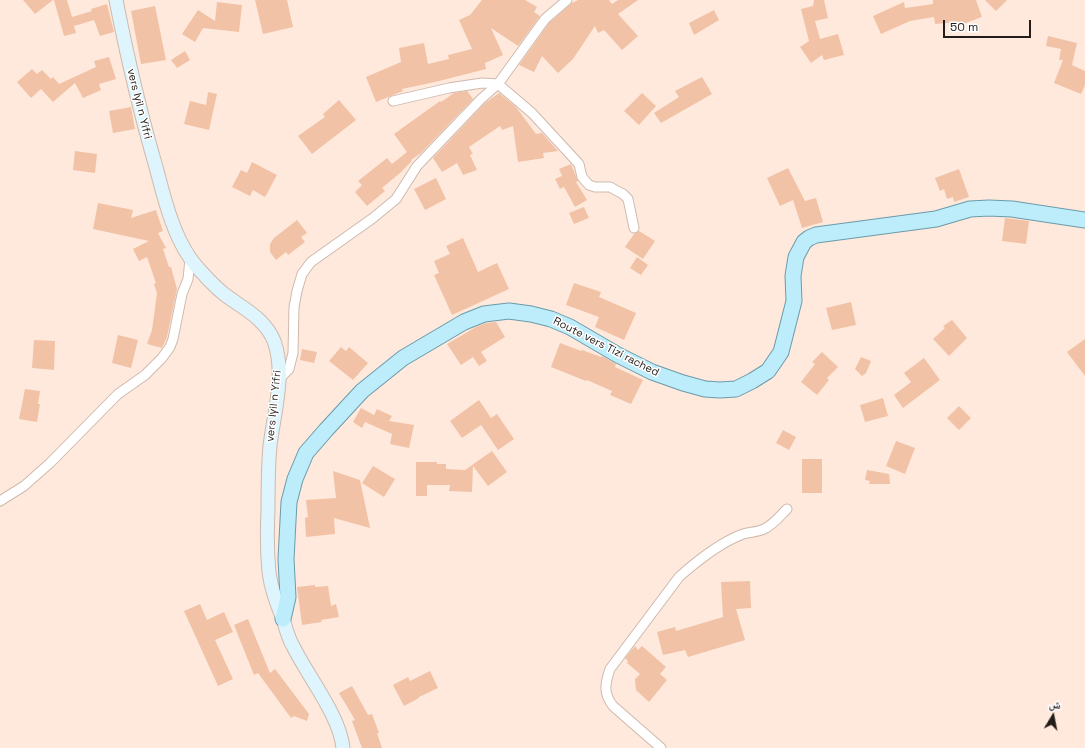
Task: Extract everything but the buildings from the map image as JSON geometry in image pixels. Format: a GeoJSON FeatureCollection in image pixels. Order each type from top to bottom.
{"type":"FeatureCollection","features":[{"type":"Feature","properties":{"kind":"main road","name":"vers Iγil n Yifri"},"geometry":{"type":"LineString","coordinates":[[116,0],[126,51],[162,190],[179,238],[190,259],[223,293],[253,314],[266,327],[273,339],[278,356],[279,379],[270,447],[267,533],[269,573],[274,596],[292,645],[327,705],[342,741],[343,748]]}},
{"type":"Feature","properties":{"kind":"main road","name":"Route vers Tizi rached"},"geometry":{"type":"LineString","coordinates":[[283,618],[288,597],[286,560],[289,502],[295,479],[306,453],[362,391],[403,358],[464,322],[484,314],[509,311],[531,314],[551,319],[570,327],[645,368],[676,381],[705,389],[736,389],[768,371],[781,352],[794,301],[793,276],[796,257],[800,248],[809,238],[816,235],[936,219],[970,209],[1012,209],[1085,220]]}},
{"type":"Feature","properties":{"kind":"street"},"geometry":{"type":"LineString","coordinates":[[279,379],[289,369],[293,354],[294,307],[297,291],[302,274],[311,262],[373,218],[396,199],[417,166],[481,99],[498,84],[545,19],[566,0]]}},
{"type":"Feature","properties":{"kind":"street"},"geometry":{"type":"LineString","coordinates":[[393,101],[448,88],[482,83],[498,84],[536,117],[579,164],[582,177],[589,185],[595,187],[610,187],[623,194],[628,199],[634,228]]}},
{"type":"Feature","properties":{"kind":"street"},"geometry":{"type":"LineString","coordinates":[[0,502],[24,486],[50,463],[118,394],[145,375],[162,358],[170,347],[173,339],[182,294],[188,279],[190,259]]}},
{"type":"Feature","properties":{"kind":"street"},"geometry":{"type":"LineString","coordinates":[[661,748],[607,699],[607,677],[610,669],[679,577],[693,564],[713,550],[743,534],[764,529],[788,509]]}}]}
